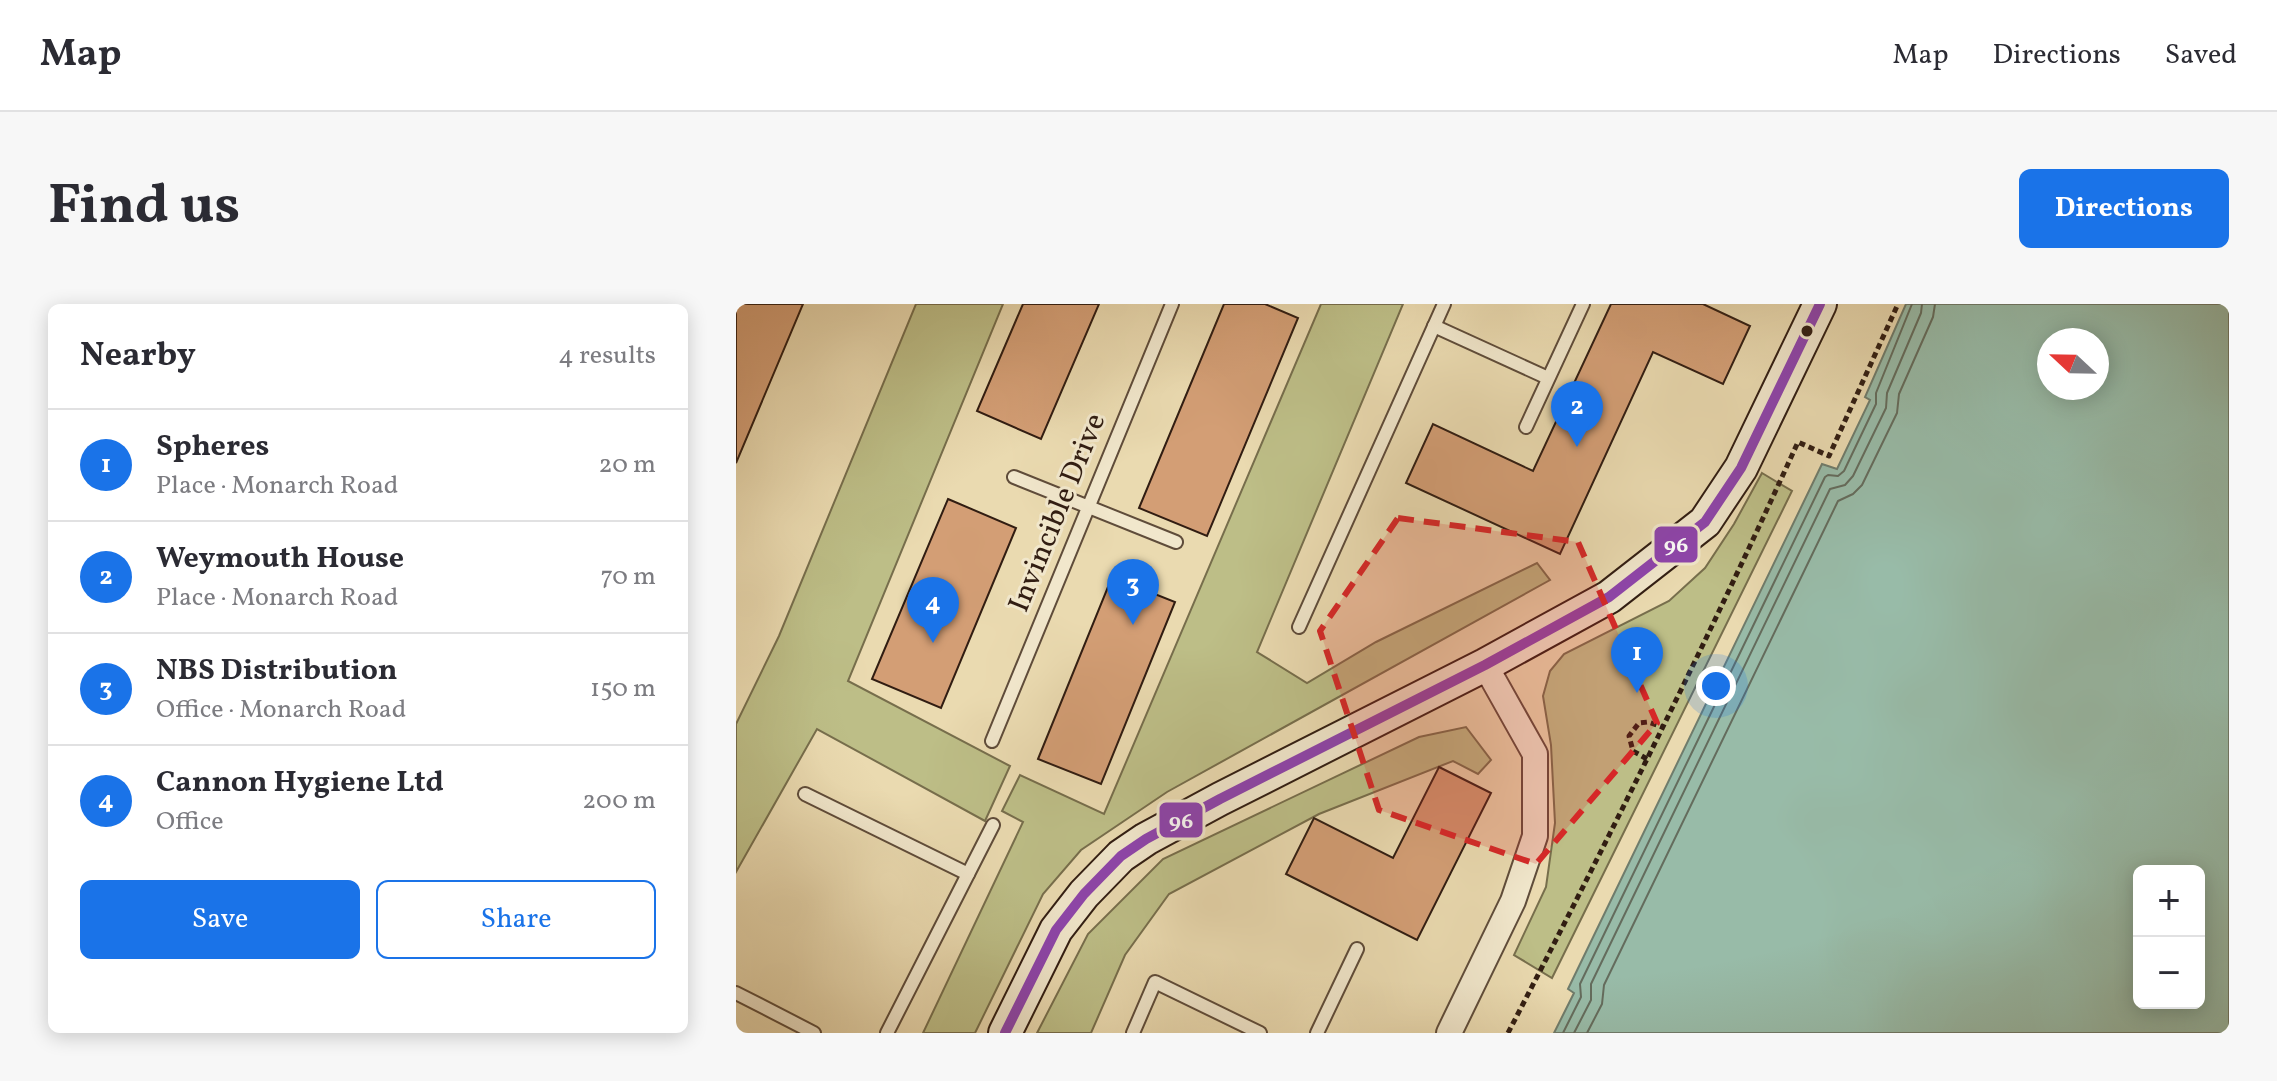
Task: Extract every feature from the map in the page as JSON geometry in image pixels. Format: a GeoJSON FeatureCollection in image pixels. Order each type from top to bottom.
{"type":"FeatureCollection","features":[{"type":"Feature","properties":{"kind":"street"},"geometry":{"type":"LineString","coordinates":[[1005,1033],[1056,930],[1084,894],[1121,856],[1220,799],[1485,665],[1609,597],[1705,522],[1741,468],[1820,304]]}},
{"type":"Feature","properties":{"kind":"street"},"geometry":{"type":"LineString","coordinates":[[1449,1033],[1513,901],[1535,836],[1535,754],[1485,665]]}},
{"type":"Feature","properties":{"kind":"lane","name":"Invincible Drive"},"geometry":{"type":"LineString","coordinates":[[992,741],[1172,304]]}},
{"type":"Feature","properties":{"kind":"lane"},"geometry":{"type":"LineString","coordinates":[[1299,627],[1444,304]]}},
{"type":"Feature","properties":{"kind":"lane"},"geometry":{"type":"LineString","coordinates":[[1526,427],[1583,304]]}},
{"type":"Feature","properties":{"kind":"lane"},"geometry":{"type":"LineString","coordinates":[[1434,326],[1548,378]]}},
{"type":"Feature","properties":{"kind":"lane"},"geometry":{"type":"LineString","coordinates":[[1014,477],[1176,542]]}},
{"type":"Feature","properties":{"kind":"lane"},"geometry":{"type":"LineString","coordinates":[[805,794],[968,874]]}},
{"type":"Feature","properties":{"kind":"lane"},"geometry":{"type":"LineString","coordinates":[[887,1033],[993,825]]}},
{"type":"Feature","properties":{"kind":"lane"},"geometry":{"type":"LineString","coordinates":[[1317,1033],[1357,949]]}},
{"type":"Feature","properties":{"kind":"lane"},"geometry":{"type":"LineString","coordinates":[[1137,1032],[1155,982],[1260,1033]]}},
{"type":"Feature","properties":{"kind":"lane"},"geometry":{"type":"LineString","coordinates":[[736,993],[814,1033]]}},
{"type":"Feature","properties":{"kind":"path"},"geometry":{"type":"LineString","coordinates":[[1508,1033],[1663,727],[1798,442],[1829,456],[1898,304]]}},
{"type":"Feature","properties":{"kind":"path"},"geometry":{"type":"LineString","coordinates":[[1647,759],[1633,751],[1629,736],[1639,723],[1648,722],[1663,727]]}},
{"type":"Feature","properties":{"kind":"highlighted area"},"geometry":{"type":"Polygon","coordinates":[[[1398,518],[1578,542],[1657,723],[1536,864],[1379,810],[1320,631],[1398,518]]]}},
{"type":"Feature","properties":{"kind":"green space"},"geometry":{"type":"Polygon","coordinates":[[[916,304],[1003,304],[848,681],[1010,766],[985,821],[817,729],[736,872],[736,724],[779,636],[916,304]]]}},
{"type":"Feature","properties":{"kind":"green space"},"geometry":{"type":"Polygon","coordinates":[[[1321,304],[1403,304],[1257,652],[1307,683],[1376,642],[1537,563],[1550,580],[1167,792],[1081,850],[1043,894],[975,1033],[923,1033],[1023,822],[1002,811],[1020,775],[1104,814],[1321,304]]]}},
{"type":"Feature","properties":{"kind":"green space"},"geometry":{"type":"Polygon","coordinates":[[[1762,473],[1792,491],[1552,978],[1514,955],[1546,887],[1555,823],[1551,745],[1543,696],[1550,671],[1564,654],[1669,601],[1705,568],[1762,473]]]}},
{"type":"Feature","properties":{"kind":"green space"},"geometry":{"type":"Polygon","coordinates":[[[1466,727],[1491,760],[1478,774],[1453,761],[1319,814],[1169,894],[1125,955],[1091,1033],[1037,1033],[1088,934],[1163,859],[1419,737],[1466,727]]]}},
{"type":"Feature","properties":{"kind":"water"},"geometry":{"type":"Polygon","coordinates":[[[1906,304],[2229,304],[2229,1033],[1554,1033],[1574,993],[1568,989],[1822,464],[1837,469],[1870,400],[1865,397],[1906,304]]]}},
{"type":"Feature","properties":{"kind":"building"},"geometry":{"type":"Polygon","coordinates":[[[736,304],[803,304],[736,463],[736,304]]]}},
{"type":"Feature","properties":{"kind":"building"},"geometry":{"type":"Polygon","coordinates":[[[1023,304],[1099,304],[1041,439],[977,411],[1023,304]]]}},
{"type":"Feature","properties":{"kind":"building"},"geometry":{"type":"Polygon","coordinates":[[[1224,304],[1265,304],[1298,318],[1207,536],[1139,508],[1224,304]]]}},
{"type":"Feature","properties":{"kind":"building"},"geometry":{"type":"Polygon","coordinates":[[[1611,304],[1703,304],[1750,326],[1723,384],[1653,352],[1560,554],[1406,483],[1433,424],[1533,471],[1611,304]]]}},
{"type":"Feature","properties":{"kind":"building"},"geometry":{"type":"Polygon","coordinates":[[[948,499],[1016,528],[941,708],[872,679],[948,499]]]}},
{"type":"Feature","properties":{"kind":"building"},"geometry":{"type":"Polygon","coordinates":[[[1112,577],[1175,602],[1101,784],[1038,759],[1112,577]]]}},
{"type":"Feature","properties":{"kind":"building"},"geometry":{"type":"Polygon","coordinates":[[[1439,767],[1491,793],[1417,940],[1286,874],[1314,818],[1393,858],[1439,767]]]}},
{"type":"Feature","properties":{"kind":"transit line","name":"96"},"geometry":{"type":"LineString","coordinates":[[1005,1033],[1056,930],[1084,894],[1121,856],[1220,799],[1485,665],[1609,597],[1705,522],[1741,468],[1820,304]]}},
{"type":"Feature","properties":{"kind":"place","name":"Weymouth House"},"geometry":{"type":"Point","coordinates":[1577,447]}},
{"type":"Feature","properties":{"kind":"place","name":"NBS Distribution"},"geometry":{"type":"Point","coordinates":[1133,625]}},
{"type":"Feature","properties":{"kind":"place","name":"Cannon Hygiene Ltd"},"geometry":{"type":"Point","coordinates":[933,643]}},
{"type":"Feature","properties":{"kind":"place","name":"Spheres"},"geometry":{"type":"Point","coordinates":[1637,693]}}]}
